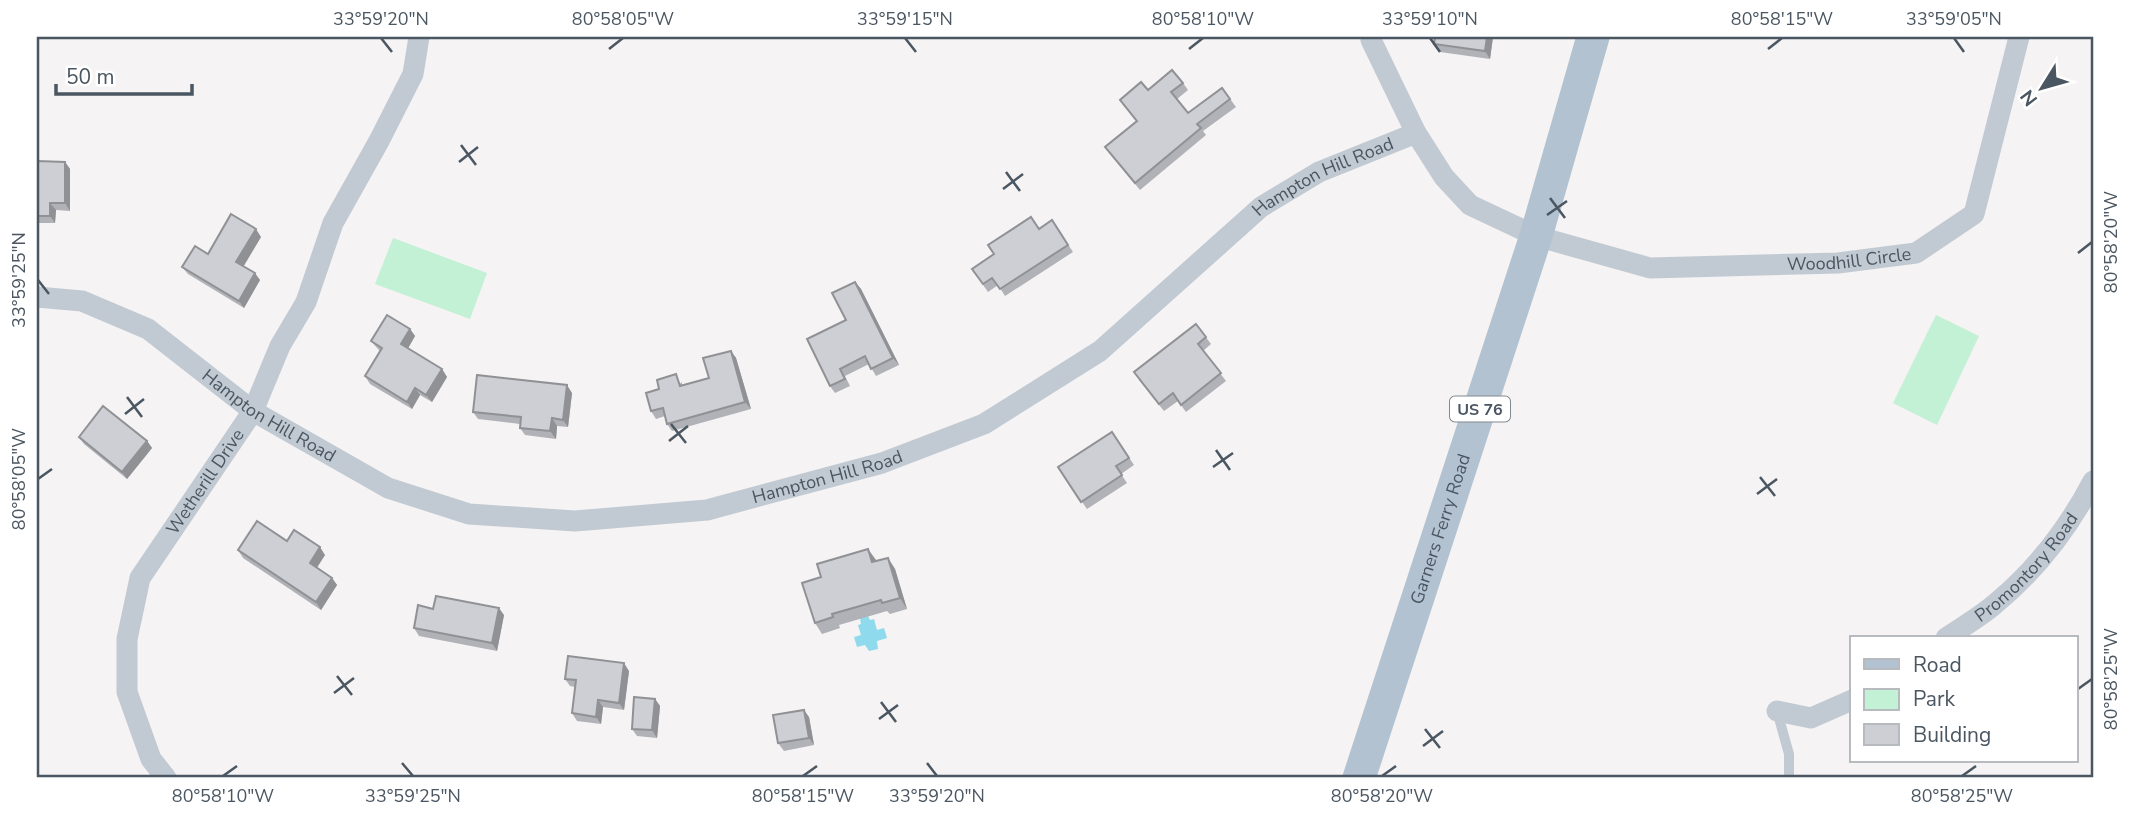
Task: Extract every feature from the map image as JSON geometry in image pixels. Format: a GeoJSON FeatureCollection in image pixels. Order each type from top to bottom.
{"type":"FeatureCollection","features":[{"type":"Feature","properties":{"kind":"main road","name":"Garners Ferry Road"},"geometry":{"type":"LineString","coordinates":[[1359,778],[1536,236],[1593,37]]}},
{"type":"Feature","properties":{"kind":"street","name":"Wetherill Drive"},"geometry":{"type":"LineString","coordinates":[[166,778],[151,759],[127,692],[127,639],[140,578],[253,411],[281,346],[306,302],[333,223],[413,74],[419,37]]}},
{"type":"Feature","properties":{"kind":"street","name":"Woodhill Circle"},"geometry":{"type":"LineString","coordinates":[[1536,236],[1650,268],[1838,263],[1916,253],[1974,214],[2019,37]]}},
{"type":"Feature","properties":{"kind":"street"},"geometry":{"type":"LineString","coordinates":[[1371,40],[1416,133]]}},
{"type":"Feature","properties":{"kind":"street","name":"Hampton Hill Road"},"geometry":{"type":"LineString","coordinates":[[37,297],[82,302],[148,329],[253,411],[387,488],[469,514],[575,521],[707,510],[882,463],[984,424],[1100,351],[1261,206],[1319,172],[1416,133],[1444,177],[1470,205],[1536,236]]}},
{"type":"Feature","properties":{"kind":"street","name":"Promontory Road"},"geometry":{"type":"LineString","coordinates":[[1948,636],[1994,605],[2034,568],[2093,481]]}},
{"type":"Feature","properties":{"kind":"street"},"geometry":{"type":"LineString","coordinates":[[1777,711],[1811,718],[1850,701]]}},
{"type":"Feature","properties":{"kind":"lane"},"geometry":{"type":"LineString","coordinates":[[1777,711],[1789,754],[1789,778]]}},
{"type":"Feature","properties":{"kind":"green space"},"geometry":{"type":"Polygon","coordinates":[[[393,238],[487,273],[470,319],[375,284],[393,238]]]}},
{"type":"Feature","properties":{"kind":"green space"},"geometry":{"type":"Polygon","coordinates":[[[1936,315],[1979,336],[1937,425],[1893,403],[1936,315]]]}},
{"type":"Feature","properties":{"kind":"water"},"geometry":{"type":"Polygon","coordinates":[[[868,616],[870,620],[874,619],[877,630],[884,628],[887,638],[877,641],[878,649],[869,651],[865,645],[857,647],[854,637],[861,635],[858,625],[861,624],[860,618],[868,616]]]}},
{"type":"Feature","properties":{"kind":"building"},"geometry":{"type":"Polygon","coordinates":[[[1435,37],[1487,37],[1485,51],[1434,44],[1435,37]]]}},
{"type":"Feature","properties":{"kind":"building"},"geometry":{"type":"Polygon","coordinates":[[[1172,70],[1183,83],[1171,92],[1188,113],[1222,88],[1230,99],[1197,124],[1201,128],[1135,183],[1105,147],[1137,121],[1120,100],[1141,82],[1148,90],[1172,70]]]}},
{"type":"Feature","properties":{"kind":"building"},"geometry":{"type":"Polygon","coordinates":[[[37,161],[65,162],[65,203],[50,203],[50,216],[37,216],[37,161]]]}},
{"type":"Feature","properties":{"kind":"building"},"geometry":{"type":"Polygon","coordinates":[[[231,214],[256,229],[236,262],[255,273],[239,301],[182,267],[195,246],[208,254],[231,214]]]}},
{"type":"Feature","properties":{"kind":"building"},"geometry":{"type":"Polygon","coordinates":[[[1031,217],[1039,229],[1052,220],[1068,245],[1000,289],[992,278],[983,284],[972,269],[994,254],[988,245],[1031,217]]]}},
{"type":"Feature","properties":{"kind":"building"},"geometry":{"type":"Polygon","coordinates":[[[855,282],[893,358],[871,369],[865,356],[840,369],[845,379],[830,386],[807,339],[846,320],[832,293],[855,282]]]}},
{"type":"Feature","properties":{"kind":"building"},"geometry":{"type":"Polygon","coordinates":[[[387,315],[410,329],[401,344],[442,369],[426,395],[415,388],[407,402],[365,376],[382,348],[371,341],[387,315]]]}},
{"type":"Feature","properties":{"kind":"building"},"geometry":{"type":"Polygon","coordinates":[[[1196,324],[1206,337],[1198,344],[1221,373],[1181,405],[1173,393],[1159,404],[1134,372],[1196,324]]]}},
{"type":"Feature","properties":{"kind":"building"},"geometry":{"type":"Polygon","coordinates":[[[731,351],[745,402],[667,424],[663,408],[651,411],[646,393],[659,389],[657,380],[676,374],[680,386],[709,378],[703,358],[731,351]]]}},
{"type":"Feature","properties":{"kind":"building"},"geometry":{"type":"Polygon","coordinates":[[[477,375],[567,385],[563,420],[552,418],[550,431],[520,428],[521,417],[473,412],[477,375]]]}},
{"type":"Feature","properties":{"kind":"building"},"geometry":{"type":"Polygon","coordinates":[[[103,406],[147,441],[122,472],[79,437],[103,406]]]}},
{"type":"Feature","properties":{"kind":"building"},"geometry":{"type":"Polygon","coordinates":[[[1112,432],[1129,458],[1116,466],[1122,475],[1081,502],[1058,467],[1112,432]]]}},
{"type":"Feature","properties":{"kind":"building"},"geometry":{"type":"Polygon","coordinates":[[[257,521],[287,541],[294,530],[320,547],[310,563],[332,578],[316,602],[238,550],[257,521]]]}},
{"type":"Feature","properties":{"kind":"building"},"geometry":{"type":"Polygon","coordinates":[[[868,549],[872,562],[888,558],[900,598],[882,603],[881,600],[832,614],[833,617],[815,623],[802,583],[821,577],[817,564],[868,549]]]}},
{"type":"Feature","properties":{"kind":"building"},"geometry":{"type":"Polygon","coordinates":[[[436,596],[499,608],[492,643],[414,628],[418,605],[433,609],[436,596]]]}},
{"type":"Feature","properties":{"kind":"building"},"geometry":{"type":"Polygon","coordinates":[[[568,656],[624,663],[619,703],[598,700],[596,717],[572,713],[576,680],[565,679],[568,656]]]}},
{"type":"Feature","properties":{"kind":"building"},"geometry":{"type":"Polygon","coordinates":[[[634,697],[655,699],[652,730],[632,729],[634,697]]]}},
{"type":"Feature","properties":{"kind":"building"},"geometry":{"type":"Polygon","coordinates":[[[804,710],[809,738],[778,743],[773,715],[804,710]]]}}]}
